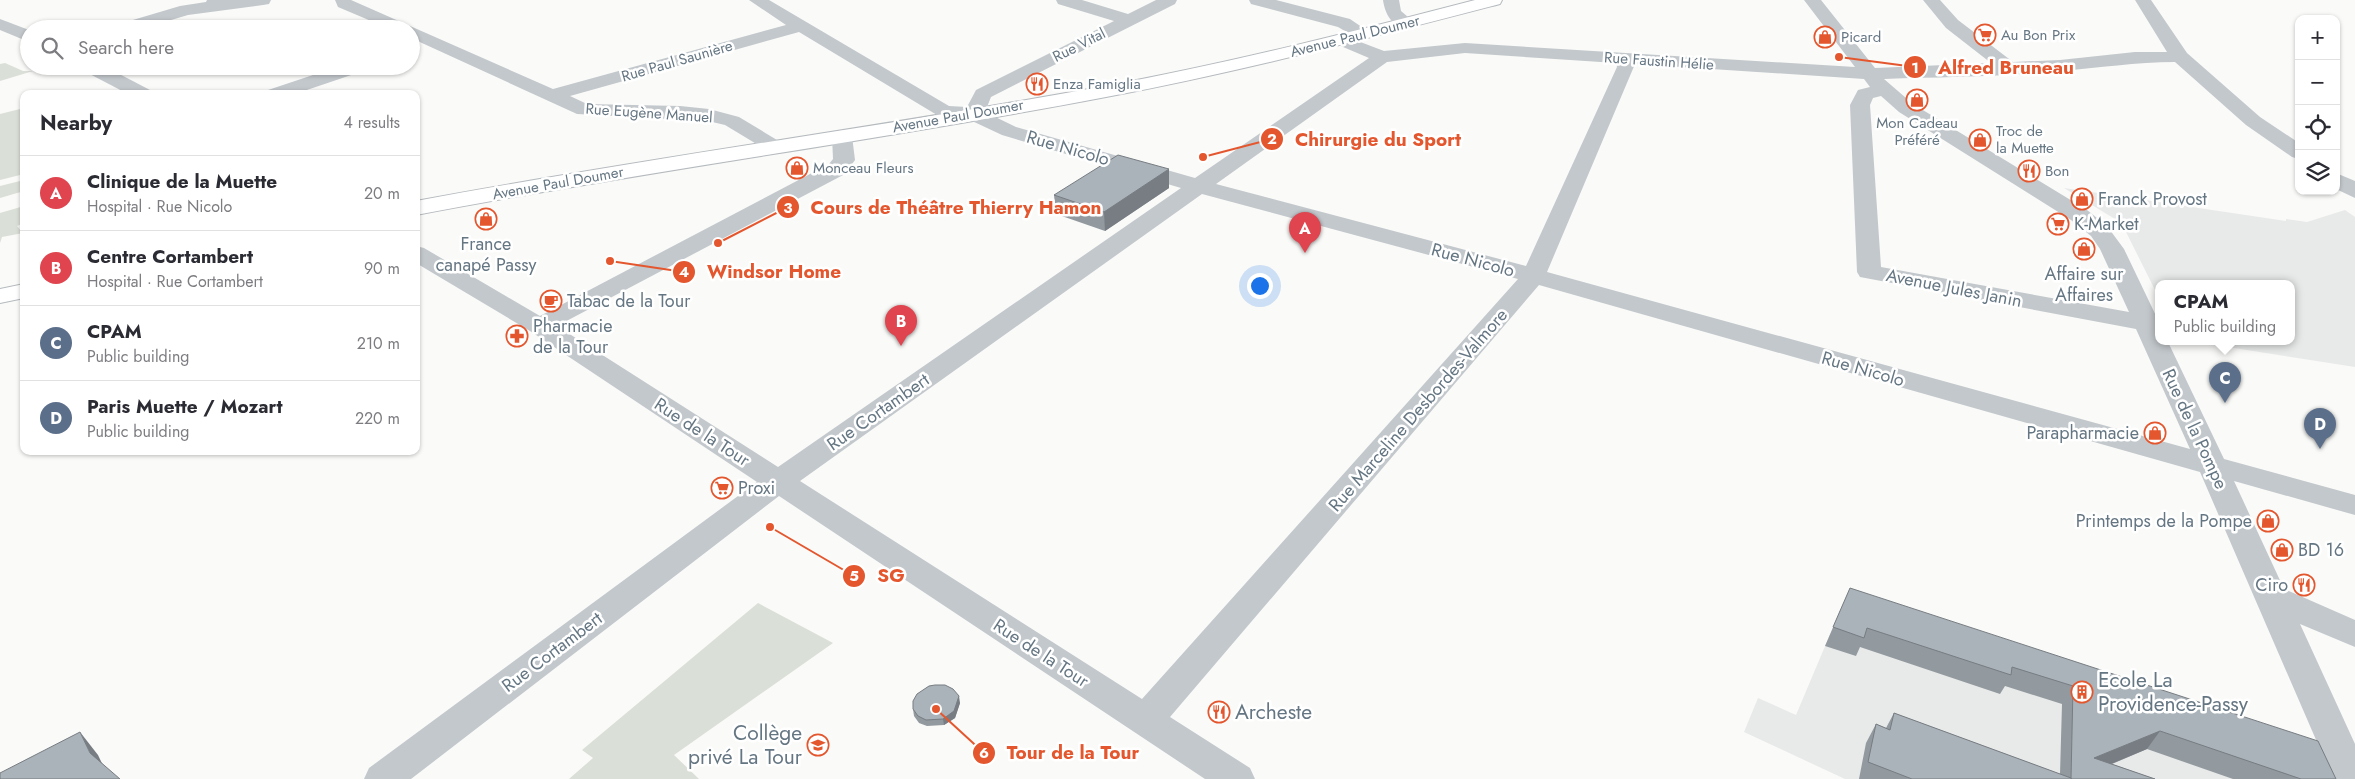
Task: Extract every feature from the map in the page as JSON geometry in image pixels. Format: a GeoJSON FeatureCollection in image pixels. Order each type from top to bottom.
{"type":"FeatureCollection","features":[{"type":"Feature","properties":{"kind":"main road","name":"Avenue Paul Doumer"},"geometry":{"type":"LineString","coordinates":[[420,207],[974,114],[1206,72],[1342,40],[1494,0]]}},
{"type":"Feature","properties":{"kind":"main road"},"geometry":{"type":"LineString","coordinates":[[0,296],[20,292]]}},
{"type":"Feature","properties":{"kind":"street"},"geometry":{"type":"LineString","coordinates":[[152,20],[214,3],[263,0]]}},
{"type":"Feature","properties":{"kind":"street"},"geometry":{"type":"LineString","coordinates":[[343,0],[385,20]]}},
{"type":"Feature","properties":{"kind":"street","name":"Rue Nicolo"},"geometry":{"type":"LineString","coordinates":[[757,0],[944,111],[974,114],[1008,131],[1199,186],[1532,276],[2355,505]]}},
{"type":"Feature","properties":{"kind":"street"},"geometry":{"type":"LineString","coordinates":[[1064,0],[1129,20]]}},
{"type":"Feature","properties":{"kind":"street","name":"Rue Vital"},"geometry":{"type":"LineString","coordinates":[[974,114],[983,94],[1169,0]]}},
{"type":"Feature","properties":{"kind":"street"},"geometry":{"type":"LineString","coordinates":[[1257,0],[1344,24],[1364,34]]}},
{"type":"Feature","properties":{"kind":"street"},"geometry":{"type":"LineString","coordinates":[[1391,0],[1394,13],[1406,23]]}},
{"type":"Feature","properties":{"kind":"street","name":"Rue de la Pompe"},"geometry":{"type":"LineString","coordinates":[[1812,0],[1877,82],[1906,108],[2079,215],[2099,232],[2112,248],[2145,324],[2213,467],[2352,779]]}},
{"type":"Feature","properties":{"kind":"street"},"geometry":{"type":"LineString","coordinates":[[1931,0],[1952,24],[2010,68]]}},
{"type":"Feature","properties":{"kind":"street"},"geometry":{"type":"LineString","coordinates":[[2143,0],[2180,57],[2253,121],[2295,150]]}},
{"type":"Feature","properties":{"kind":"street"},"geometry":{"type":"LineString","coordinates":[[0,24],[20,33]]}},
{"type":"Feature","properties":{"kind":"street","name":"Rue Paul Saunière"},"geometry":{"type":"LineString","coordinates":[[552,95],[801,26]]}},
{"type":"Feature","properties":{"kind":"street","name":"Rue Eugène Manuel"},"geometry":{"type":"LineString","coordinates":[[420,35],[588,111],[680,112],[708,115],[732,121],[760,136],[775,147]]}},
{"type":"Feature","properties":{"kind":"street"},"geometry":{"type":"LineString","coordinates":[[1342,40],[1382,57]]}},
{"type":"Feature","properties":{"kind":"street"},"geometry":{"type":"LineString","coordinates":[[420,46],[435,42]]}},
{"type":"Feature","properties":{"kind":"street","name":"Rue Faustin Hélie"},"geometry":{"type":"LineString","coordinates":[[1382,57],[1402,56],[1448,48],[1625,59],[1877,82]]}},
{"type":"Feature","properties":{"kind":"street","name":"Rue Cortambert"},"geometry":{"type":"LineString","coordinates":[[383,779],[779,481],[1382,57]]}},
{"type":"Feature","properties":{"kind":"street"},"geometry":{"type":"LineString","coordinates":[[1877,82],[2010,68],[2103,63],[2135,57],[2180,57]]}},
{"type":"Feature","properties":{"kind":"street","name":"Rue Marceline Desbordes-Valmore"},"geometry":{"type":"LineString","coordinates":[[1145,720],[1524,290],[1626,67],[1625,59]]}},
{"type":"Feature","properties":{"kind":"street"},"geometry":{"type":"LineString","coordinates":[[106,75],[135,90]]}},
{"type":"Feature","properties":{"kind":"street"},"geometry":{"type":"LineString","coordinates":[[287,90],[333,75]]}},
{"type":"Feature","properties":{"kind":"street","name":"Avenue Jules Janin"},"geometry":{"type":"LineString","coordinates":[[1877,82],[1865,94],[1860,105],[1870,272],[2145,324]]}},
{"type":"Feature","properties":{"kind":"street"},"geometry":{"type":"LineString","coordinates":[[539,326],[837,169],[844,160],[842,136]]}},
{"type":"Feature","properties":{"kind":"street"},"geometry":{"type":"LineString","coordinates":[[2340,182],[2355,191]]}},
{"type":"Feature","properties":{"kind":"street","name":"Rue de la Tour"},"geometry":{"type":"LineString","coordinates":[[420,255],[539,326],[1236,779]]}},
{"type":"Feature","properties":{"kind":"street"},"geometry":{"type":"LineString","coordinates":[[2269,596],[2355,634]]}},
{"type":"Feature","properties":{"kind":"shaded area"},"geometry":{"type":"Polygon","coordinates":[[[5,63],[20,70],[20,75],[0,81],[0,64],[5,63]]]}},
{"type":"Feature","properties":{"kind":"shaded area"},"geometry":{"type":"Polygon","coordinates":[[[20,109],[20,175],[0,180],[0,114],[20,109]]]}},
{"type":"Feature","properties":{"kind":"shaded area"},"geometry":{"type":"Polygon","coordinates":[[[20,181],[20,192],[0,198],[0,186],[20,181]]]}},
{"type":"Feature","properties":{"kind":"shaded area"},"geometry":{"type":"Polygon","coordinates":[[[2064,188],[2286,221],[2286,219],[2307,222],[2345,210],[2355,217],[2355,367],[2215,345],[2295,345],[2295,280],[2155,280],[2155,290],[2126,232],[2138,233],[2064,188]]]}},
{"type":"Feature","properties":{"kind":"shaded area"},"geometry":{"type":"Polygon","coordinates":[[[20,207],[20,225],[17,226],[20,234],[2,237],[0,243],[0,213],[20,207]]]}},
{"type":"Feature","properties":{"kind":"shaded area"},"geometry":{"type":"Polygon","coordinates":[[[758,603],[833,643],[674,755],[699,779],[569,779],[593,758],[582,750],[758,603]]]}},
{"type":"Feature","properties":{"kind":"shaded area"},"geometry":{"type":"Polygon","coordinates":[[[1842,606],[2312,779],[1845,779],[1744,732],[1758,698],[1796,715],[1842,606]]]}},
{"type":"Feature","properties":{"kind":"building"},"geometry":{"type":"Polygon","coordinates":[[[1118,155],[1169,169],[1104,212],[1054,195],[1118,155]]]}},
{"type":"Feature","properties":{"kind":"building"},"geometry":{"type":"Polygon","coordinates":[[[1850,588],[2318,741],[2336,779],[2301,779],[2160,731],[2094,758],[2155,779],[2071,779],[2073,686],[2012,667],[2011,675],[1867,628],[1864,638],[1833,627],[1850,588]]]}},
{"type":"Feature","properties":{"kind":"building"},"geometry":{"type":"Polygon","coordinates":[[[945,685],[953,689],[959,696],[954,711],[943,719],[926,720],[918,716],[913,709],[913,701],[917,694],[929,686],[945,685]]]}},
{"type":"Feature","properties":{"kind":"building"},"geometry":{"type":"Polygon","coordinates":[[[1894,713],[2071,779],[1912,779],[1868,762],[1876,724],[1890,730],[1894,713]]]}},
{"type":"Feature","properties":{"kind":"building"},"geometry":{"type":"Polygon","coordinates":[[[80,732],[90,753],[120,779],[0,779],[0,773],[80,732]]]}},
{"type":"Feature","properties":{"kind":"place","name":"Au Bon Prix"},"geometry":{"type":"Point","coordinates":[1985,35]}},
{"type":"Feature","properties":{"kind":"place","name":"Picard"},"geometry":{"type":"Point","coordinates":[1825,37]}},
{"type":"Feature","properties":{"kind":"place","name":"Alfred Bruneau"},"geometry":{"type":"Point","coordinates":[1839,57]}},
{"type":"Feature","properties":{"kind":"place","name":"Enza Famiglia"},"geometry":{"type":"Point","coordinates":[1037,84]}},
{"type":"Feature","properties":{"kind":"place","name":"Mon Cadeau Préféré"},"geometry":{"type":"Point","coordinates":[1917,100]}},
{"type":"Feature","properties":{"kind":"place","name":"Troc de la Muette"},"geometry":{"type":"Point","coordinates":[1980,140]}},
{"type":"Feature","properties":{"kind":"place","name":"Chirurgie du Sport"},"geometry":{"type":"Point","coordinates":[1203,157]}},
{"type":"Feature","properties":{"kind":"place","name":"Monceau Fleurs"},"geometry":{"type":"Point","coordinates":[797,168]}},
{"type":"Feature","properties":{"kind":"place","name":"Bon"},"geometry":{"type":"Point","coordinates":[2029,171]}},
{"type":"Feature","properties":{"kind":"place","name":"Franck Provost"},"geometry":{"type":"Point","coordinates":[2082,199]}},
{"type":"Feature","properties":{"kind":"place","name":"France canapé Passy"},"geometry":{"type":"Point","coordinates":[486,219]}},
{"type":"Feature","properties":{"kind":"place","name":"K-Market"},"geometry":{"type":"Point","coordinates":[2058,224]}},
{"type":"Feature","properties":{"kind":"place","name":"Cours de Théâtre Thierry Hamon"},"geometry":{"type":"Point","coordinates":[718,243]}},
{"type":"Feature","properties":{"kind":"place","name":"Affaire sur Affaires"},"geometry":{"type":"Point","coordinates":[2084,249]}},
{"type":"Feature","properties":{"kind":"place","name":"Clinique de la Muette"},"geometry":{"type":"Point","coordinates":[1305,253]}},
{"type":"Feature","properties":{"kind":"place","name":"Windsor Home"},"geometry":{"type":"Point","coordinates":[610,261]}},
{"type":"Feature","properties":{"kind":"place","name":"Tabac de la Tour"},"geometry":{"type":"Point","coordinates":[551,301]}},
{"type":"Feature","properties":{"kind":"place","name":"Pharmacie de la Tour"},"geometry":{"type":"Point","coordinates":[517,336]}},
{"type":"Feature","properties":{"kind":"place","name":"Centre Cortambert"},"geometry":{"type":"Point","coordinates":[901,346]}},
{"type":"Feature","properties":{"kind":"place","name":"CPAM"},"geometry":{"type":"Point","coordinates":[2225,403]}},
{"type":"Feature","properties":{"kind":"place","name":"Parapharmacie"},"geometry":{"type":"Point","coordinates":[2155,433]}},
{"type":"Feature","properties":{"kind":"place","name":"Paris Muette / Mozart"},"geometry":{"type":"Point","coordinates":[2320,449]}},
{"type":"Feature","properties":{"kind":"place","name":"Proxi"},"geometry":{"type":"Point","coordinates":[722,488]}},
{"type":"Feature","properties":{"kind":"place","name":"Printemps de la Pompe"},"geometry":{"type":"Point","coordinates":[2268,521]}},
{"type":"Feature","properties":{"kind":"place","name":"SG"},"geometry":{"type":"Point","coordinates":[770,527]}},
{"type":"Feature","properties":{"kind":"place","name":"BD 16"},"geometry":{"type":"Point","coordinates":[2282,550]}},
{"type":"Feature","properties":{"kind":"place","name":"Ciro"},"geometry":{"type":"Point","coordinates":[2304,585]}},
{"type":"Feature","properties":{"kind":"place","name":"Ecole La Providence-Passy"},"geometry":{"type":"Point","coordinates":[2082,692]}},
{"type":"Feature","properties":{"kind":"place","name":"Tour de la Tour"},"geometry":{"type":"Point","coordinates":[936,709]}},
{"type":"Feature","properties":{"kind":"place","name":"Archeste"},"geometry":{"type":"Point","coordinates":[1219,712]}},
{"type":"Feature","properties":{"kind":"place","name":"Collège privé La Tour"},"geometry":{"type":"Point","coordinates":[818,745]}}]}
